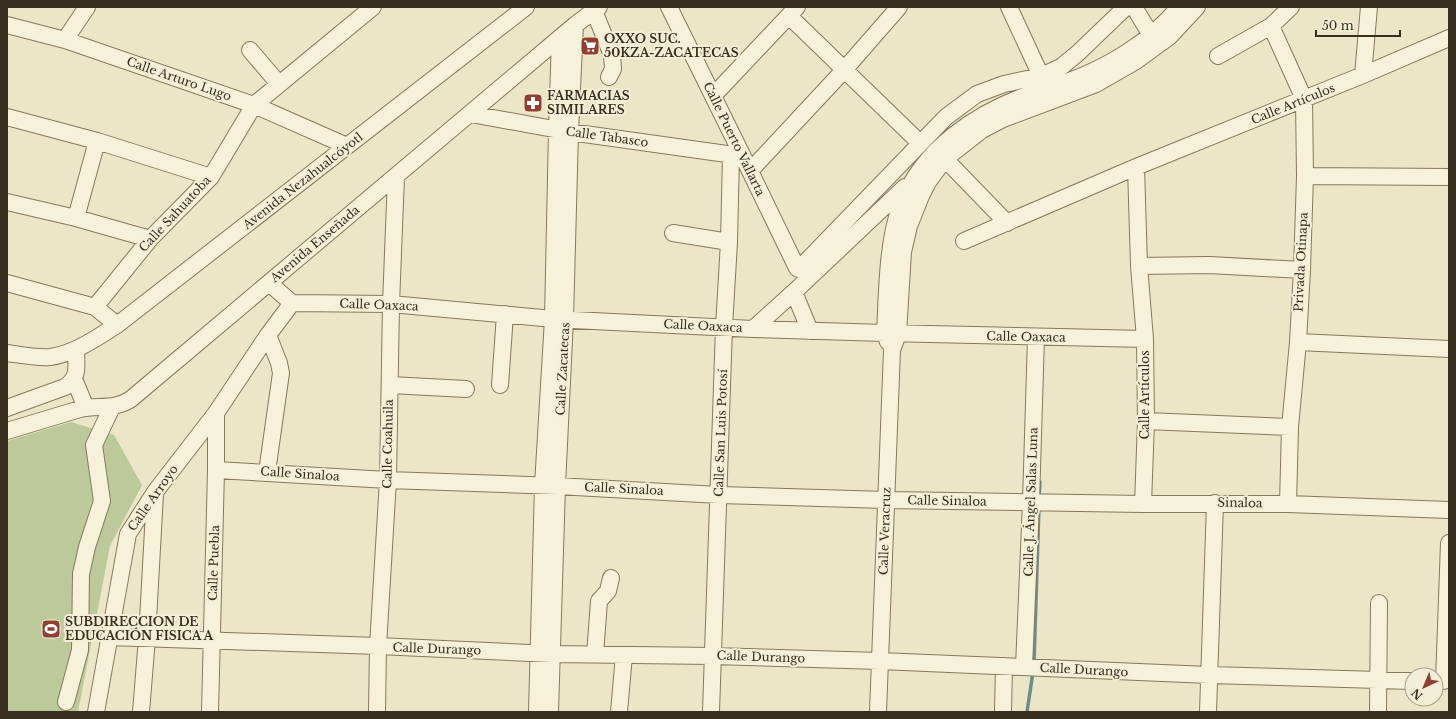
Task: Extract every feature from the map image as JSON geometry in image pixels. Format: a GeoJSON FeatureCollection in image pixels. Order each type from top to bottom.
{"type":"FeatureCollection","features":[{"type":"Feature","properties":{"kind":"street"},"geometry":{"type":"LineString","coordinates":[[65,40],[87,7]]}},
{"type":"Feature","properties":{"kind":"street","name":"Calle Sahuatoba"},"geometry":{"type":"LineString","coordinates":[[95,307],[150,239],[211,177],[254,105],[373,7]]}},
{"type":"Feature","properties":{"kind":"street","name":"Avenida Nezahualcóyotl"},"geometry":{"type":"LineString","coordinates":[[7,353],[52,357],[76,349],[117,325],[348,146],[509,12],[526,7]]}},
{"type":"Feature","properties":{"kind":"street","name":"Calle Puerto Vallarta"},"geometry":{"type":"LineString","coordinates":[[668,7],[713,96],[737,156],[750,171],[797,268],[799,269],[920,143]]}},
{"type":"Feature","properties":{"kind":"street"},"geometry":{"type":"LineString","coordinates":[[750,171],[845,69],[899,7]]}},
{"type":"Feature","properties":{"kind":"street"},"geometry":{"type":"LineString","coordinates":[[1009,7],[1041,76]]}},
{"type":"Feature","properties":{"kind":"street"},"geometry":{"type":"LineString","coordinates":[[713,96],[793,12],[845,69],[920,143],[946,117],[977,94],[1004,84],[1041,76],[1061,67],[1078,53],[1126,7]]}},
{"type":"Feature","properties":{"kind":"street"},"geometry":{"type":"LineString","coordinates":[[1134,7],[1154,40]]}},
{"type":"Feature","properties":{"kind":"street"},"geometry":{"type":"LineString","coordinates":[[905,217],[921,196],[928,182],[945,159],[982,130],[1002,119],[1096,84],[1136,61],[1179,7]]}},
{"type":"Feature","properties":{"kind":"street"},"geometry":{"type":"LineString","coordinates":[[905,217],[900,205],[912,181],[928,159],[948,139],[970,122],[1029,94],[1065,83],[1154,40],[1169,37],[1197,7]]}},
{"type":"Feature","properties":{"kind":"street"},"geometry":{"type":"LineString","coordinates":[[1218,56],[1271,26],[1292,7]]}},
{"type":"Feature","properties":{"kind":"street"},"geometry":{"type":"LineString","coordinates":[[1364,75],[1369,7]]}},
{"type":"Feature","properties":{"kind":"street"},"geometry":{"type":"LineString","coordinates":[[597,9],[612,55],[613,69],[609,77]]}},
{"type":"Feature","properties":{"kind":"street","name":"Avenida Enseñada"},"geometry":{"type":"LineString","coordinates":[[7,431],[86,408],[112,407],[120,405],[131,399],[575,25],[597,9]]}},
{"type":"Feature","properties":{"kind":"street","name":"Calle Arturo Lugo"},"geometry":{"type":"LineString","coordinates":[[7,25],[65,40],[254,105],[348,146]]}},
{"type":"Feature","properties":{"kind":"street","name":"Calle Zacatecas"},"geometry":{"type":"LineString","coordinates":[[564,131],[575,25]]}},
{"type":"Feature","properties":{"kind":"street","name":"Privada Otinapa"},"geometry":{"type":"LineString","coordinates":[[1271,26],[1304,99],[1305,176],[1302,270],[1298,342],[1290,427],[1288,504]]}},
{"type":"Feature","properties":{"kind":"street","name":"Calle Zacatecas"},"geometry":{"type":"LineString","coordinates":[[550,712],[545,654],[550,485],[559,319],[564,131],[560,38]]}},
{"type":"Feature","properties":{"kind":"street","name":"Calle Artículos"},"geometry":{"type":"LineString","coordinates":[[964,241],[1136,167],[1364,75],[1449,38]]}},
{"type":"Feature","properties":{"kind":"street"},"geometry":{"type":"LineString","coordinates":[[250,50],[279,84]]}},
{"type":"Feature","properties":{"kind":"street","name":"Calle Tabasco"},"geometry":{"type":"LineString","coordinates":[[471,114],[564,131],[737,156]]}},
{"type":"Feature","properties":{"kind":"street"},"geometry":{"type":"LineString","coordinates":[[7,118],[98,141],[211,177]]}},
{"type":"Feature","properties":{"kind":"street"},"geometry":{"type":"LineString","coordinates":[[76,218],[98,141]]}},
{"type":"Feature","properties":{"kind":"street","name":"Calle San Luis Potosí"},"geometry":{"type":"LineString","coordinates":[[712,712],[724,327],[729,242],[737,156]]}},
{"type":"Feature","properties":{"kind":"street"},"geometry":{"type":"LineString","coordinates":[[945,159],[1007,223]]}},
{"type":"Feature","properties":{"kind":"street","name":"Calle Artículos"},"geometry":{"type":"LineString","coordinates":[[1136,167],[1139,266],[1145,339],[1146,421],[1143,504]]}},
{"type":"Feature","properties":{"kind":"street"},"geometry":{"type":"LineString","coordinates":[[1305,176],[1449,177]]}},
{"type":"Feature","properties":{"kind":"street","name":"Calle Coahuila"},"geometry":{"type":"LineString","coordinates":[[377,712],[378,646],[388,480],[391,304],[396,177]]}},
{"type":"Feature","properties":{"kind":"street"},"geometry":{"type":"LineString","coordinates":[[752,329],[794,292],[912,181]]}},
{"type":"Feature","properties":{"kind":"street"},"geometry":{"type":"LineString","coordinates":[[7,202],[76,218],[150,239]]}},
{"type":"Feature","properties":{"kind":"street","name":"Calle Veracruz"},"geometry":{"type":"LineString","coordinates":[[878,712],[892,333],[908,226],[905,217]]}},
{"type":"Feature","properties":{"kind":"street"},"geometry":{"type":"LineString","coordinates":[[673,233],[729,242]]}},
{"type":"Feature","properties":{"kind":"street"},"geometry":{"type":"LineString","coordinates":[[1139,266],[1209,266],[1302,270]]}},
{"type":"Feature","properties":{"kind":"street"},"geometry":{"type":"LineString","coordinates":[[7,282],[95,307],[117,325]]}},
{"type":"Feature","properties":{"kind":"street"},"geometry":{"type":"LineString","coordinates":[[269,283],[292,303]]}},
{"type":"Feature","properties":{"kind":"street"},"geometry":{"type":"LineString","coordinates":[[794,292],[810,331]]}},
{"type":"Feature","properties":{"kind":"street","name":"Calle Oaxaca"},"geometry":{"type":"LineString","coordinates":[[292,303],[391,304],[559,319],[752,329],[1145,339]]}},
{"type":"Feature","properties":{"kind":"street","name":"Calle Arroyo"},"geometry":{"type":"LineString","coordinates":[[96,712],[126,539],[130,530],[155,492],[216,413],[268,335],[292,303]]}},
{"type":"Feature","properties":{"kind":"street"},"geometry":{"type":"LineString","coordinates":[[500,385],[506,314]]}},
{"type":"Feature","properties":{"kind":"street"},"geometry":{"type":"LineString","coordinates":[[266,472],[281,373],[279,363],[268,335]]}},
{"type":"Feature","properties":{"kind":"street","name":"Calle J. Ángel Salas Luna"},"geometry":{"type":"LineString","coordinates":[[1024,667],[1036,337]]}},
{"type":"Feature","properties":{"kind":"street"},"geometry":{"type":"LineString","coordinates":[[1298,342],[1449,349]]}},
{"type":"Feature","properties":{"kind":"street"},"geometry":{"type":"LineString","coordinates":[[7,408],[65,388],[74,379],[76,372],[76,349]]}},
{"type":"Feature","properties":{"kind":"street"},"geometry":{"type":"LineString","coordinates":[[74,379],[86,408]]}},
{"type":"Feature","properties":{"kind":"street"},"geometry":{"type":"LineString","coordinates":[[390,385],[466,389]]}},
{"type":"Feature","properties":{"kind":"street"},"geometry":{"type":"LineString","coordinates":[[66,702],[80,650],[81,574],[87,547],[102,501],[94,445],[112,407]]}},
{"type":"Feature","properties":{"kind":"street","name":"Calle Puebla"},"geometry":{"type":"LineString","coordinates":[[210,712],[216,413]]}},
{"type":"Feature","properties":{"kind":"street"},"geometry":{"type":"LineString","coordinates":[[1146,421],[1290,427]]}},
{"type":"Feature","properties":{"kind":"street","name":"Calle Sinaloa"},"geometry":{"type":"LineString","coordinates":[[216,470],[388,480],[550,485],[719,495],[886,500],[1031,502]]}},
{"type":"Feature","properties":{"kind":"street"},"geometry":{"type":"LineString","coordinates":[[140,712],[147,638],[155,492]]}},
{"type":"Feature","properties":{"kind":"street","name":"Sinaloa"},"geometry":{"type":"LineString","coordinates":[[1031,502],[1288,504],[1449,510]]}},
{"type":"Feature","properties":{"kind":"street"},"geometry":{"type":"LineString","coordinates":[[1208,712],[1216,503]]}},
{"type":"Feature","properties":{"kind":"street"},"geometry":{"type":"LineString","coordinates":[[1444,680],[1449,543]]}},
{"type":"Feature","properties":{"kind":"street"},"geometry":{"type":"LineString","coordinates":[[595,655],[599,601],[608,591],[611,578]]}},
{"type":"Feature","properties":{"kind":"street"},"geometry":{"type":"LineString","coordinates":[[1378,712],[1379,603]]}},
{"type":"Feature","properties":{"kind":"street","name":"Calle Durango"},"geometry":{"type":"LineString","coordinates":[[109,638],[378,646],[545,654],[713,656],[880,661],[1209,676],[1404,681]]}},
{"type":"Feature","properties":{"kind":"street","name":"Calle Zacatecas"},"geometry":{"type":"LineString","coordinates":[[536,712],[545,654]]}},
{"type":"Feature","properties":{"kind":"street"},"geometry":{"type":"LineString","coordinates":[[619,712],[624,655]]}},
{"type":"Feature","properties":{"kind":"street"},"geometry":{"type":"LineString","coordinates":[[1003,712],[1004,666]]}},
{"type":"Feature","properties":{"kind":"green space","name":"SUBDIRECCION DE EDUCACIÓN FISICA A"},"geometry":{"type":"Polygon","coordinates":[[[71,422],[114,435],[142,485],[110,546],[78,712],[7,712],[7,441],[71,422]]]}},
{"type":"Feature","properties":{"kind":"waterway"},"geometry":{"type":"LineString","coordinates":[[1039,498],[1040,482]]}},
{"type":"Feature","properties":{"kind":"waterway"},"geometry":{"type":"LineString","coordinates":[[1034,663],[1039,506]]}},
{"type":"Feature","properties":{"kind":"waterway"},"geometry":{"type":"LineString","coordinates":[[1027,712],[1033,672]]}},
{"type":"Feature","properties":{"kind":"place","name":"OXXO SUC. 50KZA-ZACATECAS"},"geometry":{"type":"Point","coordinates":[590,46]}},
{"type":"Feature","properties":{"kind":"place","name":"FARMACIAS SIMILARES"},"geometry":{"type":"Point","coordinates":[533,103]}},
{"type":"Feature","properties":{"kind":"place","name":"SUBDIRECCION DE EDUCACIÓN FISICA A"},"geometry":{"type":"Point","coordinates":[51,629]}}]}
